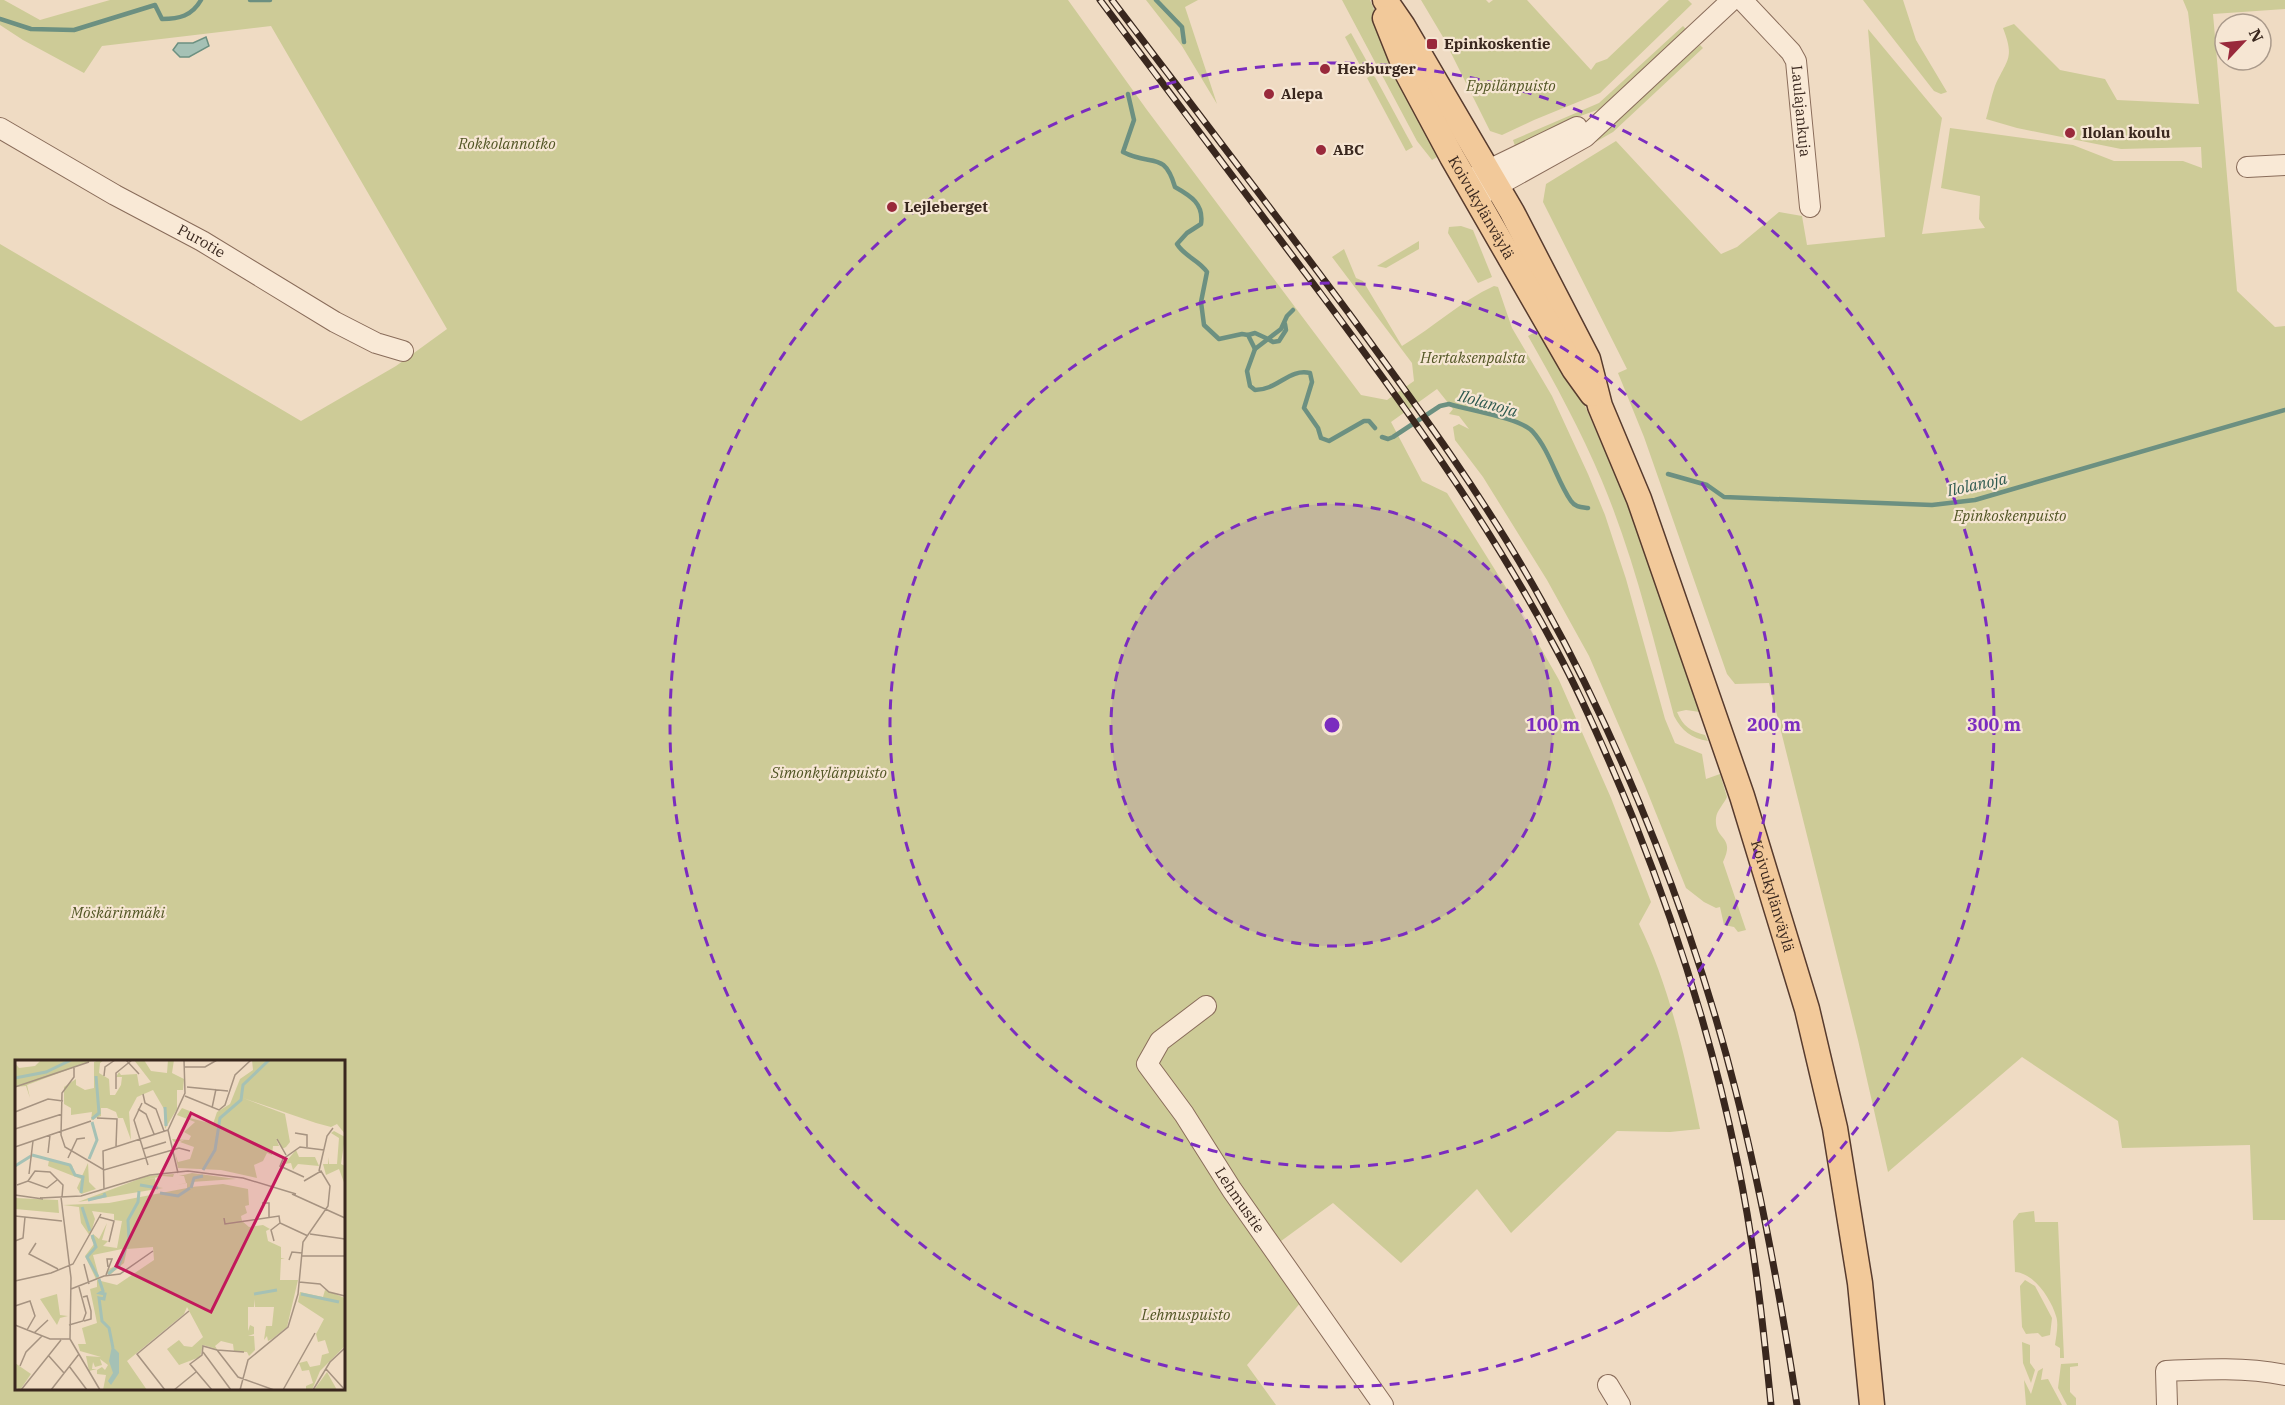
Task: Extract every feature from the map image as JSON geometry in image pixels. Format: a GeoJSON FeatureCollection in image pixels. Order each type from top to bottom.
{"type":"FeatureCollection","features":[{"type":"Feature","properties":{"kind":"main road","name":"Koivukylänväylä"},"geometry":{"type":"LineString","coordinates":[[1378,0],[1407,73],[1482,184]]}},
{"type":"Feature","properties":{"kind":"main road","name":"Koivukylänväylä"},"geometry":{"type":"LineString","coordinates":[[1385,0],[1403,26],[1574,369],[1600,406],[1639,499],[1659,555],[1767,873],[1807,1009],[1835,1128],[1860,1283],[1872,1405]]}},
{"type":"Feature","properties":{"kind":"street"},"geometry":{"type":"LineString","coordinates":[[1482,184],[1578,126],[1598,123],[1732,0]]}},
{"type":"Feature","properties":{"kind":"street","name":"Laulajankuja"},"geometry":{"type":"LineString","coordinates":[[1742,0],[1791,52],[1796,61],[1810,207]]}},
{"type":"Feature","properties":{"kind":"street","name":"Purotie"},"geometry":{"type":"LineString","coordinates":[[0,128],[115,195],[202,241],[335,321],[376,343],[404,351]]}},
{"type":"Feature","properties":{"kind":"street"},"geometry":{"type":"LineString","coordinates":[[2247,168],[2285,165]]}},
{"type":"Feature","properties":{"kind":"street","name":"Lehmustie"},"geometry":{"type":"LineString","coordinates":[[1206,1006],[1160,1041],[1146,1064],[1184,1114],[1233,1190],[1383,1405]]}},
{"type":"Feature","properties":{"kind":"street"},"geometry":{"type":"LineString","coordinates":[[2167,1405],[2166,1371],[2262,1370],[2285,1375]]}},
{"type":"Feature","properties":{"kind":"street"},"geometry":{"type":"LineString","coordinates":[[1608,1385],[1620,1405]]}},
{"type":"Feature","properties":{"kind":"green space","name":"Simonkylänpuisto"},"geometry":{"type":"Polygon","coordinates":[[[0,0],[40,20],[110,0],[1068,0],[1147,110],[1361,395],[1387,400],[1414,381],[1412,363],[1332,257],[1344,249],[1356,278],[1363,281],[1402,346],[1470,299],[1494,286],[1498,287],[1512,328],[1552,396],[1605,515],[1626,579],[1665,719],[1675,743],[1702,754],[1706,779],[1720,774],[1727,797],[1717,815],[1716,825],[1726,842],[1723,862],[1746,930],[1738,932],[1734,927],[1724,925],[1720,907],[1716,908],[1704,902],[1686,888],[1589,656],[1547,580],[1483,477],[1455,440],[1453,427],[1459,424],[1469,429],[1459,416],[1449,414],[1453,409],[1437,389],[1391,422],[1422,481],[1447,493],[1507,589],[1559,680],[1611,798],[1651,902],[1639,924],[1660,973],[1668,999],[1683,1051],[1700,1129],[1670,1132],[1617,1131],[1511,1233],[1477,1189],[1401,1263],[1333,1203],[1277,1244],[1302,1301],[1247,1365],[1276,1405],[0,1405],[0,244],[301,421],[396,366],[447,329],[271,26],[102,46],[84,73],[0,25],[0,0]]]}},
{"type":"Feature","properties":{"kind":"green space"},"geometry":{"type":"Polygon","coordinates":[[[1146,0],[1198,0],[1185,7],[1217,104],[1182,46],[1146,0]]]}},
{"type":"Feature","properties":{"kind":"green space"},"geometry":{"type":"Polygon","coordinates":[[[1342,0],[1370,0],[1444,153],[1432,160],[1417,141],[1342,0]]]}},
{"type":"Feature","properties":{"kind":"green space","name":"Eppilänpuisto"},"geometry":{"type":"Polygon","coordinates":[[[1421,0],[1486,0],[1489,3],[1493,0],[1527,0],[1591,70],[1596,63],[1607,59],[1669,0],[1688,0],[1692,4],[1600,93],[1502,135],[1490,131],[1443,37],[1421,0]]]}},
{"type":"Feature","properties":{"kind":"green space"},"geometry":{"type":"Polygon","coordinates":[[[1863,0],[1903,0],[1916,40],[1947,92],[1941,94],[1934,91],[1863,0]]]}},
{"type":"Feature","properties":{"kind":"green space","name":"Epinkoskenpuisto"},"geometry":{"type":"Polygon","coordinates":[[[2183,0],[2285,0],[2285,9],[2213,12],[2213,72],[2218,72],[2237,291],[2275,327],[2285,326],[2285,1220],[2253,1220],[2250,1145],[2122,1148],[2118,1121],[2022,1057],[1888,1172],[1858,1040],[1769,683],[1735,684],[1727,674],[1644,437],[1618,373],[1627,369],[1543,202],[1546,184],[1616,141],[1721,254],[1737,247],[1779,212],[1802,216],[1807,245],[1885,237],[1868,29],[1942,118],[1922,234],[1985,228],[1979,219],[1980,196],[1941,188],[1950,128],[2073,145],[2114,161],[2183,161],[2202,168],[2201,147],[2121,149],[2017,128],[1986,119],[1995,86],[2008,59],[2007,38],[2003,28],[2014,24],[2060,70],[2105,79],[2117,100],[2199,104],[2188,12],[2183,0]]]}},
{"type":"Feature","properties":{"kind":"green space"},"geometry":{"type":"Polygon","coordinates":[[[1683,26],[1686,29],[1603,108],[1566,121],[1515,146],[1513,140],[1599,103],[1683,26]]]}},
{"type":"Feature","properties":{"kind":"green space"},"geometry":{"type":"Polygon","coordinates":[[[1351,33],[1370,67],[1363,71],[1345,37],[1351,33]]]}},
{"type":"Feature","properties":{"kind":"green space"},"geometry":{"type":"Polygon","coordinates":[[[1700,45],[1703,48],[1613,132],[1545,171],[1541,171],[1646,91],[1700,45]]]}},
{"type":"Feature","properties":{"kind":"green space"},"geometry":{"type":"Polygon","coordinates":[[[1372,75],[1413,147],[1406,151],[1367,78],[1372,75]]]}},
{"type":"Feature","properties":{"kind":"green space"},"geometry":{"type":"Polygon","coordinates":[[[1461,226],[1473,230],[1492,277],[1478,283],[1448,233],[1449,227],[1461,226]]]}},
{"type":"Feature","properties":{"kind":"green space"},"geometry":{"type":"Polygon","coordinates":[[[1419,241],[1419,249],[1386,268],[1377,266],[1419,241]]]}},
{"type":"Feature","properties":{"kind":"green space"},"geometry":{"type":"Polygon","coordinates":[[[1539,330],[1575,383],[1632,513],[1700,712],[1686,710],[1677,712],[1691,730],[1705,735],[1708,741],[1688,733],[1674,716],[1642,598],[1613,510],[1594,462],[1558,389],[1528,336],[1539,330]]]}},
{"type":"Feature","properties":{"kind":"green space"},"geometry":{"type":"Polygon","coordinates":[[[2034,1211],[2035,1222],[2058,1222],[2064,1358],[2060,1358],[2060,1348],[2055,1345],[2057,1319],[2054,1309],[2035,1282],[2022,1273],[2015,1272],[2013,1221],[2019,1213],[2034,1211]]]}},
{"type":"Feature","properties":{"kind":"green space"},"geometry":{"type":"Polygon","coordinates":[[[2025,1280],[2035,1286],[2052,1318],[2050,1335],[2042,1337],[2038,1333],[2026,1334],[2022,1327],[2020,1286],[2025,1280]]]}},
{"type":"Feature","properties":{"kind":"green space"},"geometry":{"type":"Polygon","coordinates":[[[2022,1342],[2030,1345],[2030,1363],[2035,1370],[2031,1383],[2023,1363],[2022,1342]]]}},
{"type":"Feature","properties":{"kind":"green space"},"geometry":{"type":"Polygon","coordinates":[[[2078,1363],[2078,1366],[2070,1367],[2070,1392],[2076,1398],[2076,1405],[2067,1405],[2058,1388],[2061,1364],[2078,1363]]]}},
{"type":"Feature","properties":{"kind":"green space"},"geometry":{"type":"Polygon","coordinates":[[[2043,1368],[2041,1380],[2048,1379],[2062,1405],[2026,1405],[2024,1380],[2031,1394],[2038,1371],[2043,1368]]]}},
{"type":"Feature","properties":{"kind":"shaded area"},"geometry":{"type":"Polygon","coordinates":[[[206,37],[209,46],[189,57],[180,57],[173,50],[178,43],[193,43],[206,37]]]}},
{"type":"Feature","properties":{"kind":"waterway","name":"Ilolanoja"},"geometry":{"type":"LineString","coordinates":[[0,19],[31,29],[74,30],[155,5],[162,19],[179,17],[194,10],[201,0]]}},
{"type":"Feature","properties":{"kind":"waterway","name":"Ilolanoja"},"geometry":{"type":"LineString","coordinates":[[250,0],[270,0]]}},
{"type":"Feature","properties":{"kind":"waterway","name":"Ilolanoja"},"geometry":{"type":"LineString","coordinates":[[1156,0],[1182,27],[1184,42]]}},
{"type":"Feature","properties":{"kind":"waterway","name":"Ilolanoja"},"geometry":{"type":"LineString","coordinates":[[1128,94],[1134,120],[1123,152],[1161,164],[1171,175],[1175,187],[1191,197],[1200,211],[1201,224],[1187,233],[1177,244],[1207,272],[1201,302],[1204,325],[1219,339],[1242,334],[1248,335],[1255,349],[1247,371],[1250,386],[1255,390],[1270,387],[1289,376],[1303,372],[1310,373],[1312,382],[1304,408],[1318,428],[1321,438],[1329,441],[1364,421],[1369,421],[1375,428]]}},
{"type":"Feature","properties":{"kind":"waterway"},"geometry":{"type":"LineString","coordinates":[[1248,335],[1255,333],[1268,339],[1281,329],[1287,316],[1293,310]]}},
{"type":"Feature","properties":{"kind":"waterway"},"geometry":{"type":"LineString","coordinates":[[1255,349],[1268,339],[1273,342],[1279,341],[1286,330],[1285,324]]}},
{"type":"Feature","properties":{"kind":"waterway","name":"Ilolanoja"},"geometry":{"type":"LineString","coordinates":[[1382,437],[1388,439],[1393,437],[1440,406],[1449,404],[1506,419],[1527,427],[1533,432],[1544,448],[1571,501],[1576,506],[1588,508]]}},
{"type":"Feature","properties":{"kind":"waterway","name":"Ilolanoja"},"geometry":{"type":"LineString","coordinates":[[1668,474],[1707,485],[1724,497],[1932,505],[1975,500],[2285,410]]}},
{"type":"Feature","properties":{"kind":"railway"},"geometry":{"type":"LineString","coordinates":[[1100,0],[1407,411],[1501,553],[1530,601],[1578,692],[1616,776],[1649,860],[1693,987],[1717,1073],[1743,1190],[1757,1282],[1771,1405]]}},
{"type":"Feature","properties":{"kind":"railway"},"geometry":{"type":"LineString","coordinates":[[1112,0],[1348,312],[1450,454],[1499,528],[1543,603],[1602,719],[1655,842],[1700,967],[1719,1029],[1763,1209],[1797,1405]]}},
{"type":"Feature","properties":{"kind":"place","name":"Epinkoskentie"},"geometry":{"type":"Point","coordinates":[1432,44]}},
{"type":"Feature","properties":{"kind":"place","name":"Hesburger"},"geometry":{"type":"Point","coordinates":[1325,69]}},
{"type":"Feature","properties":{"kind":"place","name":"Alepa"},"geometry":{"type":"Point","coordinates":[1269,94]}},
{"type":"Feature","properties":{"kind":"place","name":"Ilolan koulu"},"geometry":{"type":"Point","coordinates":[2070,133]}},
{"type":"Feature","properties":{"kind":"place","name":"ABC"},"geometry":{"type":"Point","coordinates":[1321,150]}},
{"type":"Feature","properties":{"kind":"place","name":"Lejleberget"},"geometry":{"type":"Point","coordinates":[892,207]}},
{"type":"Feature","properties":{"kind":"park label","name":"Rokkolannotko"},"geometry":{"type":"Point","coordinates":[507,144]}},
{"type":"Feature","properties":{"kind":"park label","name":"Hertaksenpalsta"},"geometry":{"type":"Point","coordinates":[1473,358]}},
{"type":"Feature","properties":{"kind":"park label","name":"Möskärinmäki"},"geometry":{"type":"Point","coordinates":[118,913]}},
{"type":"Feature","properties":{"kind":"park label","name":"Lehmuspuisto"},"geometry":{"type":"Point","coordinates":[1186,1315]}}]}
